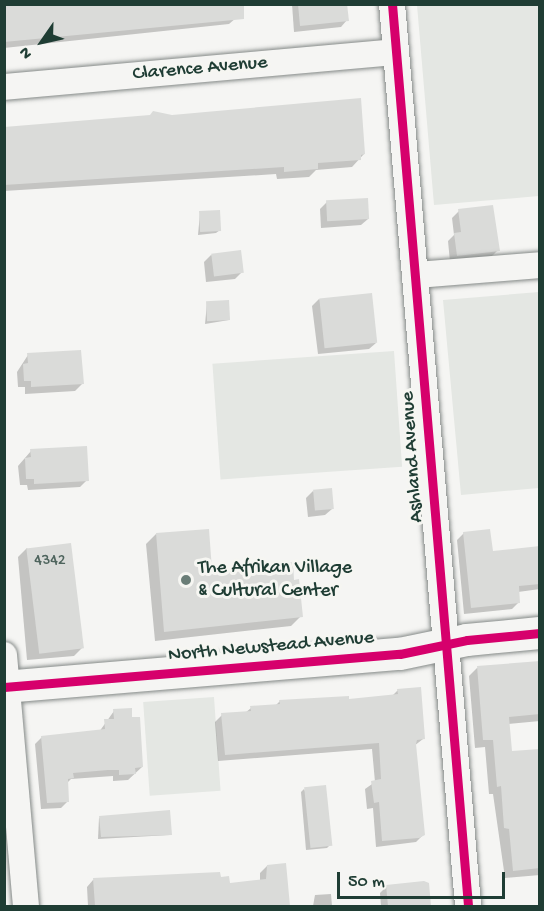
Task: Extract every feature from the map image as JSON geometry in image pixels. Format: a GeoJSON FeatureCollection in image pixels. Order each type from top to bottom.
{"type":"FeatureCollection","features":[{"type":"Feature","properties":{"kind":"street","name":"Ashland Avenue"},"geometry":{"type":"LineString","coordinates":[[392,4],[417,275],[468,906]]}},
{"type":"Feature","properties":{"kind":"street","name":"Clarence Avenue"},"geometry":{"type":"LineString","coordinates":[[4,87],[395,52]]}},
{"type":"Feature","properties":{"kind":"street"},"geometry":{"type":"LineString","coordinates":[[417,275],[540,265]]}},
{"type":"Feature","properties":{"kind":"street","name":"North Newstead Avenue"},"geometry":{"type":"LineString","coordinates":[[6,686],[400,654],[447,645],[540,633]]}},
{"type":"Feature","properties":{"kind":"street"},"geometry":{"type":"LineString","coordinates":[[4,655],[26,906]]}},
{"type":"Feature","properties":{"kind":"shaded area"},"geometry":{"type":"Polygon","coordinates":[[[417,5],[539,5],[539,196],[434,205],[417,5]]]}},
{"type":"Feature","properties":{"kind":"shaded area"},"geometry":{"type":"Polygon","coordinates":[[[539,292],[539,488],[461,495],[443,300],[539,292]]]}},
{"type":"Feature","properties":{"kind":"shaded area"},"geometry":{"type":"Polygon","coordinates":[[[394,351],[402,467],[221,479],[212,364],[394,351]]]}},
{"type":"Feature","properties":{"kind":"shaded area"},"geometry":{"type":"Polygon","coordinates":[[[214,697],[221,791],[150,796],[143,702],[214,697]]]}},
{"type":"Feature","properties":{"kind":"building"},"geometry":{"type":"Polygon","coordinates":[[[4,4],[244,4],[244,19],[4,42],[4,4]]]}},
{"type":"Feature","properties":{"kind":"building"},"geometry":{"type":"Polygon","coordinates":[[[298,4],[347,4],[349,21],[300,26],[298,4]]]}},
{"type":"Feature","properties":{"kind":"building"},"geometry":{"type":"Polygon","coordinates":[[[361,98],[365,154],[361,155],[361,160],[318,163],[318,169],[284,172],[284,167],[4,185],[4,127],[150,115],[153,111],[172,115],[361,98]]]}},
{"type":"Feature","properties":{"kind":"building"},"geometry":{"type":"Polygon","coordinates":[[[368,198],[369,219],[327,221],[326,200],[368,198]]]}},
{"type":"Feature","properties":{"kind":"building"},"geometry":{"type":"Polygon","coordinates":[[[493,205],[500,251],[457,256],[454,233],[461,232],[458,209],[493,205]]]}},
{"type":"Feature","properties":{"kind":"building"},"geometry":{"type":"Polygon","coordinates":[[[220,210],[221,231],[200,232],[199,211],[220,210]]]}},
{"type":"Feature","properties":{"kind":"building"},"geometry":{"type":"Polygon","coordinates":[[[241,250],[244,273],[214,276],[211,254],[241,250]]]}},
{"type":"Feature","properties":{"kind":"building"},"geometry":{"type":"Polygon","coordinates":[[[372,293],[377,343],[325,348],[319,299],[372,293]]]}},
{"type":"Feature","properties":{"kind":"building"},"geometry":{"type":"Polygon","coordinates":[[[229,300],[230,320],[207,321],[206,301],[229,300]]]}},
{"type":"Feature","properties":{"kind":"building"},"geometry":{"type":"Polygon","coordinates":[[[81,350],[84,384],[31,387],[31,381],[24,381],[23,364],[28,363],[27,353],[81,350]]]}},
{"type":"Feature","properties":{"kind":"building"},"geometry":{"type":"Polygon","coordinates":[[[87,446],[89,481],[34,484],[34,479],[26,479],[25,458],[31,457],[30,449],[87,446]]]}},
{"type":"Feature","properties":{"kind":"building"},"geometry":{"type":"Polygon","coordinates":[[[332,488],[334,509],[315,511],[313,490],[332,488]]]}},
{"type":"Feature","properties":{"kind":"building"},"geometry":{"type":"Polygon","coordinates":[[[209,529],[212,570],[293,562],[294,580],[299,579],[303,617],[164,632],[156,533],[209,529]]]}},
{"type":"Feature","properties":{"kind":"building"},"geometry":{"type":"Polygon","coordinates":[[[490,529],[493,551],[540,546],[540,584],[519,586],[520,603],[471,608],[463,532],[490,529]]]}},
{"type":"Feature","properties":{"kind":"building"},"geometry":{"type":"Polygon","coordinates":[[[71,543],[84,648],[39,654],[26,548],[71,543]]]}},
{"type":"Feature","properties":{"kind":"building"},"geometry":{"type":"Polygon","coordinates":[[[540,661],[540,714],[509,717],[512,751],[540,749],[540,868],[513,871],[509,829],[504,828],[501,786],[497,787],[493,740],[483,740],[477,666],[540,661]]]}},
{"type":"Feature","properties":{"kind":"building"},"geometry":{"type":"Polygon","coordinates":[[[421,687],[425,739],[417,740],[416,744],[425,835],[419,838],[382,841],[379,802],[374,803],[371,781],[381,779],[379,743],[225,755],[221,713],[251,711],[250,706],[280,704],[279,700],[349,696],[349,699],[398,694],[397,689],[421,687]]]}},
{"type":"Feature","properties":{"kind":"building"},"geometry":{"type":"Polygon","coordinates":[[[132,708],[132,717],[140,717],[143,767],[135,768],[136,774],[119,775],[119,770],[73,773],[74,778],[68,779],[69,802],[47,803],[41,736],[105,729],[104,719],[114,719],[113,709],[132,708]]]}},
{"type":"Feature","properties":{"kind":"building"},"geometry":{"type":"Polygon","coordinates":[[[326,785],[332,846],[310,848],[304,787],[326,785]]]}},
{"type":"Feature","properties":{"kind":"building"},"geometry":{"type":"Polygon","coordinates":[[[170,810],[172,835],[101,837],[99,816],[170,810]]]}},
{"type":"Feature","properties":{"kind":"building"},"geometry":{"type":"Polygon","coordinates":[[[286,863],[290,906],[95,906],[93,878],[220,872],[221,877],[229,876],[230,883],[266,879],[267,865],[286,863]]]}},
{"type":"Feature","properties":{"kind":"building"},"geometry":{"type":"Polygon","coordinates":[[[424,881],[429,883],[431,906],[388,906],[386,885],[424,881]]]}},
{"type":"Feature","properties":{"kind":"cycle path"},"geometry":{"type":"LineString","coordinates":[[392,4],[468,906]]}},
{"type":"Feature","properties":{"kind":"cycle path"},"geometry":{"type":"LineString","coordinates":[[4,687],[400,654],[467,640],[540,633]]}},
{"type":"Feature","properties":{"kind":"place","name":"The Afrikan Village & Cultural Center"},"geometry":{"type":"Point","coordinates":[186,580]}}]}
